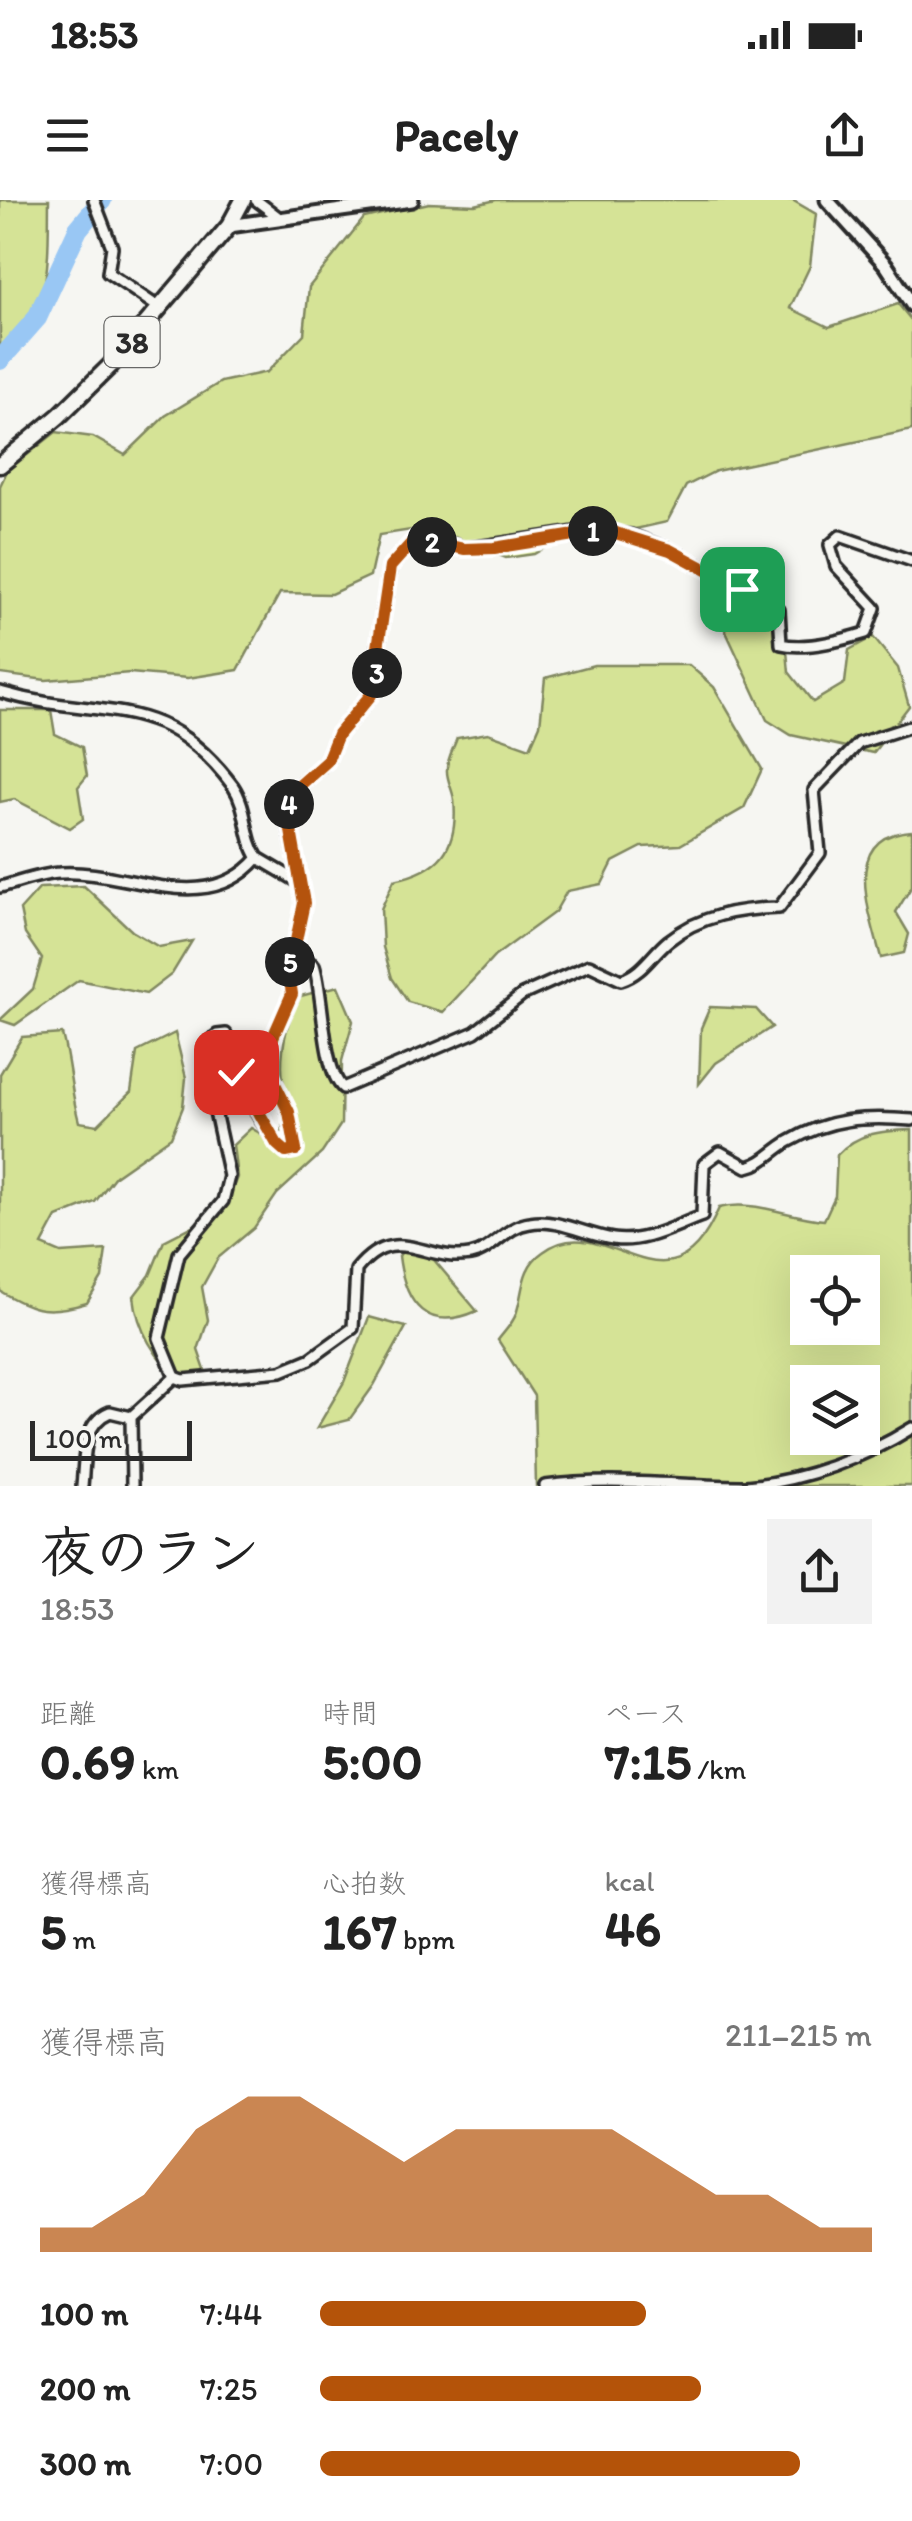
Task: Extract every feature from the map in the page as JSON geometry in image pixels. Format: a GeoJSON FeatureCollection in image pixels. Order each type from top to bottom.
{"type":"FeatureCollection","features":[{"type":"Feature","properties":{"kind":"main road","name":"38"},"geometry":{"type":"LineString","coordinates":[[0,464],[60,416],[161,308],[229,226],[242,200]]}},
{"type":"Feature","properties":{"kind":"street"},"geometry":{"type":"LineString","coordinates":[[94,200],[112,247],[108,273],[161,308]]}},
{"type":"Feature","properties":{"kind":"street"},"geometry":{"type":"LineString","coordinates":[[256,200],[277,216]]}},
{"type":"Feature","properties":{"kind":"street"},"geometry":{"type":"LineString","coordinates":[[229,226],[277,216],[412,200]]}},
{"type":"Feature","properties":{"kind":"street"},"geometry":{"type":"LineString","coordinates":[[827,200],[886,265],[912,304]]}},
{"type":"Feature","properties":{"kind":"street"},"geometry":{"type":"LineString","coordinates":[[912,560],[840,536],[830,545],[836,566],[876,608],[870,625],[866,632],[845,640],[790,646],[781,644],[779,610],[670,550],[631,534],[582,531],[464,549],[416,538],[406,544],[387,579],[371,695],[338,734],[327,761],[290,794],[288,814],[304,903],[292,953],[292,994],[267,1051],[266,1066],[289,1112],[296,1150],[286,1152],[277,1144],[246,1092],[226,1034],[217,1034],[205,1050],[204,1061],[229,1176],[222,1202],[179,1254],[159,1338],[175,1377],[182,1380],[241,1371],[281,1371],[310,1359],[353,1328],[356,1270],[381,1248],[420,1246],[467,1256],[483,1251],[507,1230],[530,1222],[636,1240],[702,1216],[704,1164],[720,1152],[747,1167],[758,1165],[808,1130],[847,1118],[912,1120]]}},
{"type":"Feature","properties":{"kind":"street"},"geometry":{"type":"LineString","coordinates":[[0,692],[50,704],[146,715],[168,724],[232,785],[242,800],[258,858],[297,881]]}},
{"type":"Feature","properties":{"kind":"street"},"geometry":{"type":"LineString","coordinates":[[292,953],[314,965],[322,990],[330,1063],[343,1088],[475,1032],[494,1012],[568,970],[589,965],[621,980],[635,975],[668,941],[700,921],[732,912],[779,908],[820,853],[814,790],[859,743],[912,726]]}},
{"type":"Feature","properties":{"kind":"street"},"geometry":{"type":"LineString","coordinates":[[0,886],[62,872],[178,888],[214,888],[232,880],[258,858]]}},
{"type":"Feature","properties":{"kind":"street"},"geometry":{"type":"LineString","coordinates":[[132,1486],[131,1418],[175,1377]]}},
{"type":"Feature","properties":{"kind":"street"},"geometry":{"type":"LineString","coordinates":[[82,1486],[83,1451],[95,1423],[110,1412],[131,1418]]}},
{"type":"Feature","properties":{"kind":"street"},"geometry":{"type":"LineString","coordinates":[[545,1486],[746,1486],[796,1476],[877,1450],[912,1428]]}},
{"type":"Feature","properties":{"kind":"green space"},"geometry":{"type":"Polygon","coordinates":[[[0,200],[49,200],[47,264],[39,305],[18,339],[0,352],[0,200]]]}},
{"type":"Feature","properties":{"kind":"green space"},"geometry":{"type":"Polygon","coordinates":[[[496,200],[792,200],[816,214],[810,266],[790,308],[829,327],[898,304],[912,321],[912,430],[716,471],[686,486],[667,522],[631,530],[592,529],[566,535],[534,554],[506,558],[430,527],[379,535],[370,576],[331,594],[280,593],[238,670],[188,678],[130,673],[46,680],[0,674],[0,486],[7,471],[56,432],[93,437],[125,455],[165,416],[221,382],[267,372],[304,334],[309,287],[364,218],[429,203],[475,205],[496,200]]]}},
{"type":"Feature","properties":{"kind":"green space"},"geometry":{"type":"Polygon","coordinates":[[[732,568],[766,595],[785,630],[789,672],[813,702],[845,683],[849,650],[873,637],[898,668],[909,706],[873,753],[791,735],[767,720],[722,623],[715,592],[732,568]]]}},
{"type":"Feature","properties":{"kind":"green space"},"geometry":{"type":"Polygon","coordinates":[[[594,665],[689,665],[714,687],[762,769],[744,808],[680,845],[642,847],[613,862],[602,884],[567,891],[555,912],[495,956],[443,1012],[408,1002],[392,978],[383,947],[381,909],[394,880],[434,864],[449,844],[455,817],[447,769],[457,738],[488,733],[530,748],[540,725],[545,678],[594,665]]]}},
{"type":"Feature","properties":{"kind":"green space"},"geometry":{"type":"Polygon","coordinates":[[[0,710],[51,710],[55,734],[82,747],[87,776],[78,787],[83,819],[70,828],[14,799],[0,802],[0,710]]]}},
{"type":"Feature","properties":{"kind":"green space"},"geometry":{"type":"Polygon","coordinates":[[[912,831],[912,886],[896,912],[909,934],[904,953],[881,958],[867,899],[867,861],[875,846],[889,836],[912,831]]]}},
{"type":"Feature","properties":{"kind":"green space"},"geometry":{"type":"Polygon","coordinates":[[[84,886],[132,931],[159,947],[192,941],[172,974],[146,994],[79,980],[15,1025],[0,1020],[33,989],[42,959],[25,934],[20,910],[40,888],[84,886]]]}},
{"type":"Feature","properties":{"kind":"green space"},"geometry":{"type":"Polygon","coordinates":[[[338,986],[353,1021],[342,1061],[341,1124],[322,1153],[277,1194],[254,1228],[218,1258],[202,1287],[208,1320],[198,1350],[206,1373],[182,1378],[149,1343],[134,1296],[150,1275],[164,1241],[224,1210],[237,1177],[233,1145],[251,1128],[277,1143],[286,1112],[283,1048],[297,997],[338,986]]]}},
{"type":"Feature","properties":{"kind":"green space"},"geometry":{"type":"Polygon","coordinates":[[[710,1007],[756,1009],[772,1027],[716,1063],[699,1084],[701,1028],[710,1007]]]}},
{"type":"Feature","properties":{"kind":"green space"},"geometry":{"type":"Polygon","coordinates":[[[175,1033],[186,1078],[183,1107],[171,1137],[115,1176],[95,1202],[57,1217],[42,1245],[61,1253],[106,1250],[102,1278],[87,1303],[42,1309],[0,1291],[0,1074],[22,1037],[62,1034],[79,1122],[98,1125],[131,1092],[137,1052],[175,1033]]]}},
{"type":"Feature","properties":{"kind":"green space"},"geometry":{"type":"Polygon","coordinates":[[[912,1130],[912,1486],[536,1486],[534,1396],[498,1340],[515,1317],[526,1273],[536,1258],[566,1241],[589,1242],[657,1262],[679,1259],[699,1242],[719,1208],[732,1206],[824,1220],[835,1196],[837,1155],[862,1137],[912,1130]]]}},
{"type":"Feature","properties":{"kind":"green space"},"geometry":{"type":"Polygon","coordinates":[[[407,1244],[429,1254],[477,1311],[445,1319],[422,1310],[413,1301],[402,1273],[399,1256],[407,1244]]]}},
{"type":"Feature","properties":{"kind":"green space"},"geometry":{"type":"Polygon","coordinates":[[[369,1317],[406,1327],[374,1385],[349,1420],[317,1428],[344,1382],[369,1317]]]}},
{"type":"Feature","properties":{"kind":"waterway"},"geometry":{"type":"LineString","coordinates":[[0,360],[37,318],[78,229],[102,200]]}},
{"type":"Feature","properties":{"kind":"route"},"geometry":{"type":"LineString","coordinates":[[236,1072],[277,1144],[286,1152],[296,1150],[289,1112],[274,1090],[266,1066],[267,1051],[286,1016],[292,994],[289,973],[304,903],[288,814],[290,794],[327,761],[338,734],[371,695],[384,590],[390,567],[406,544],[416,538],[464,549],[494,548],[606,530],[631,534],[670,550],[742,589]]}}]}
